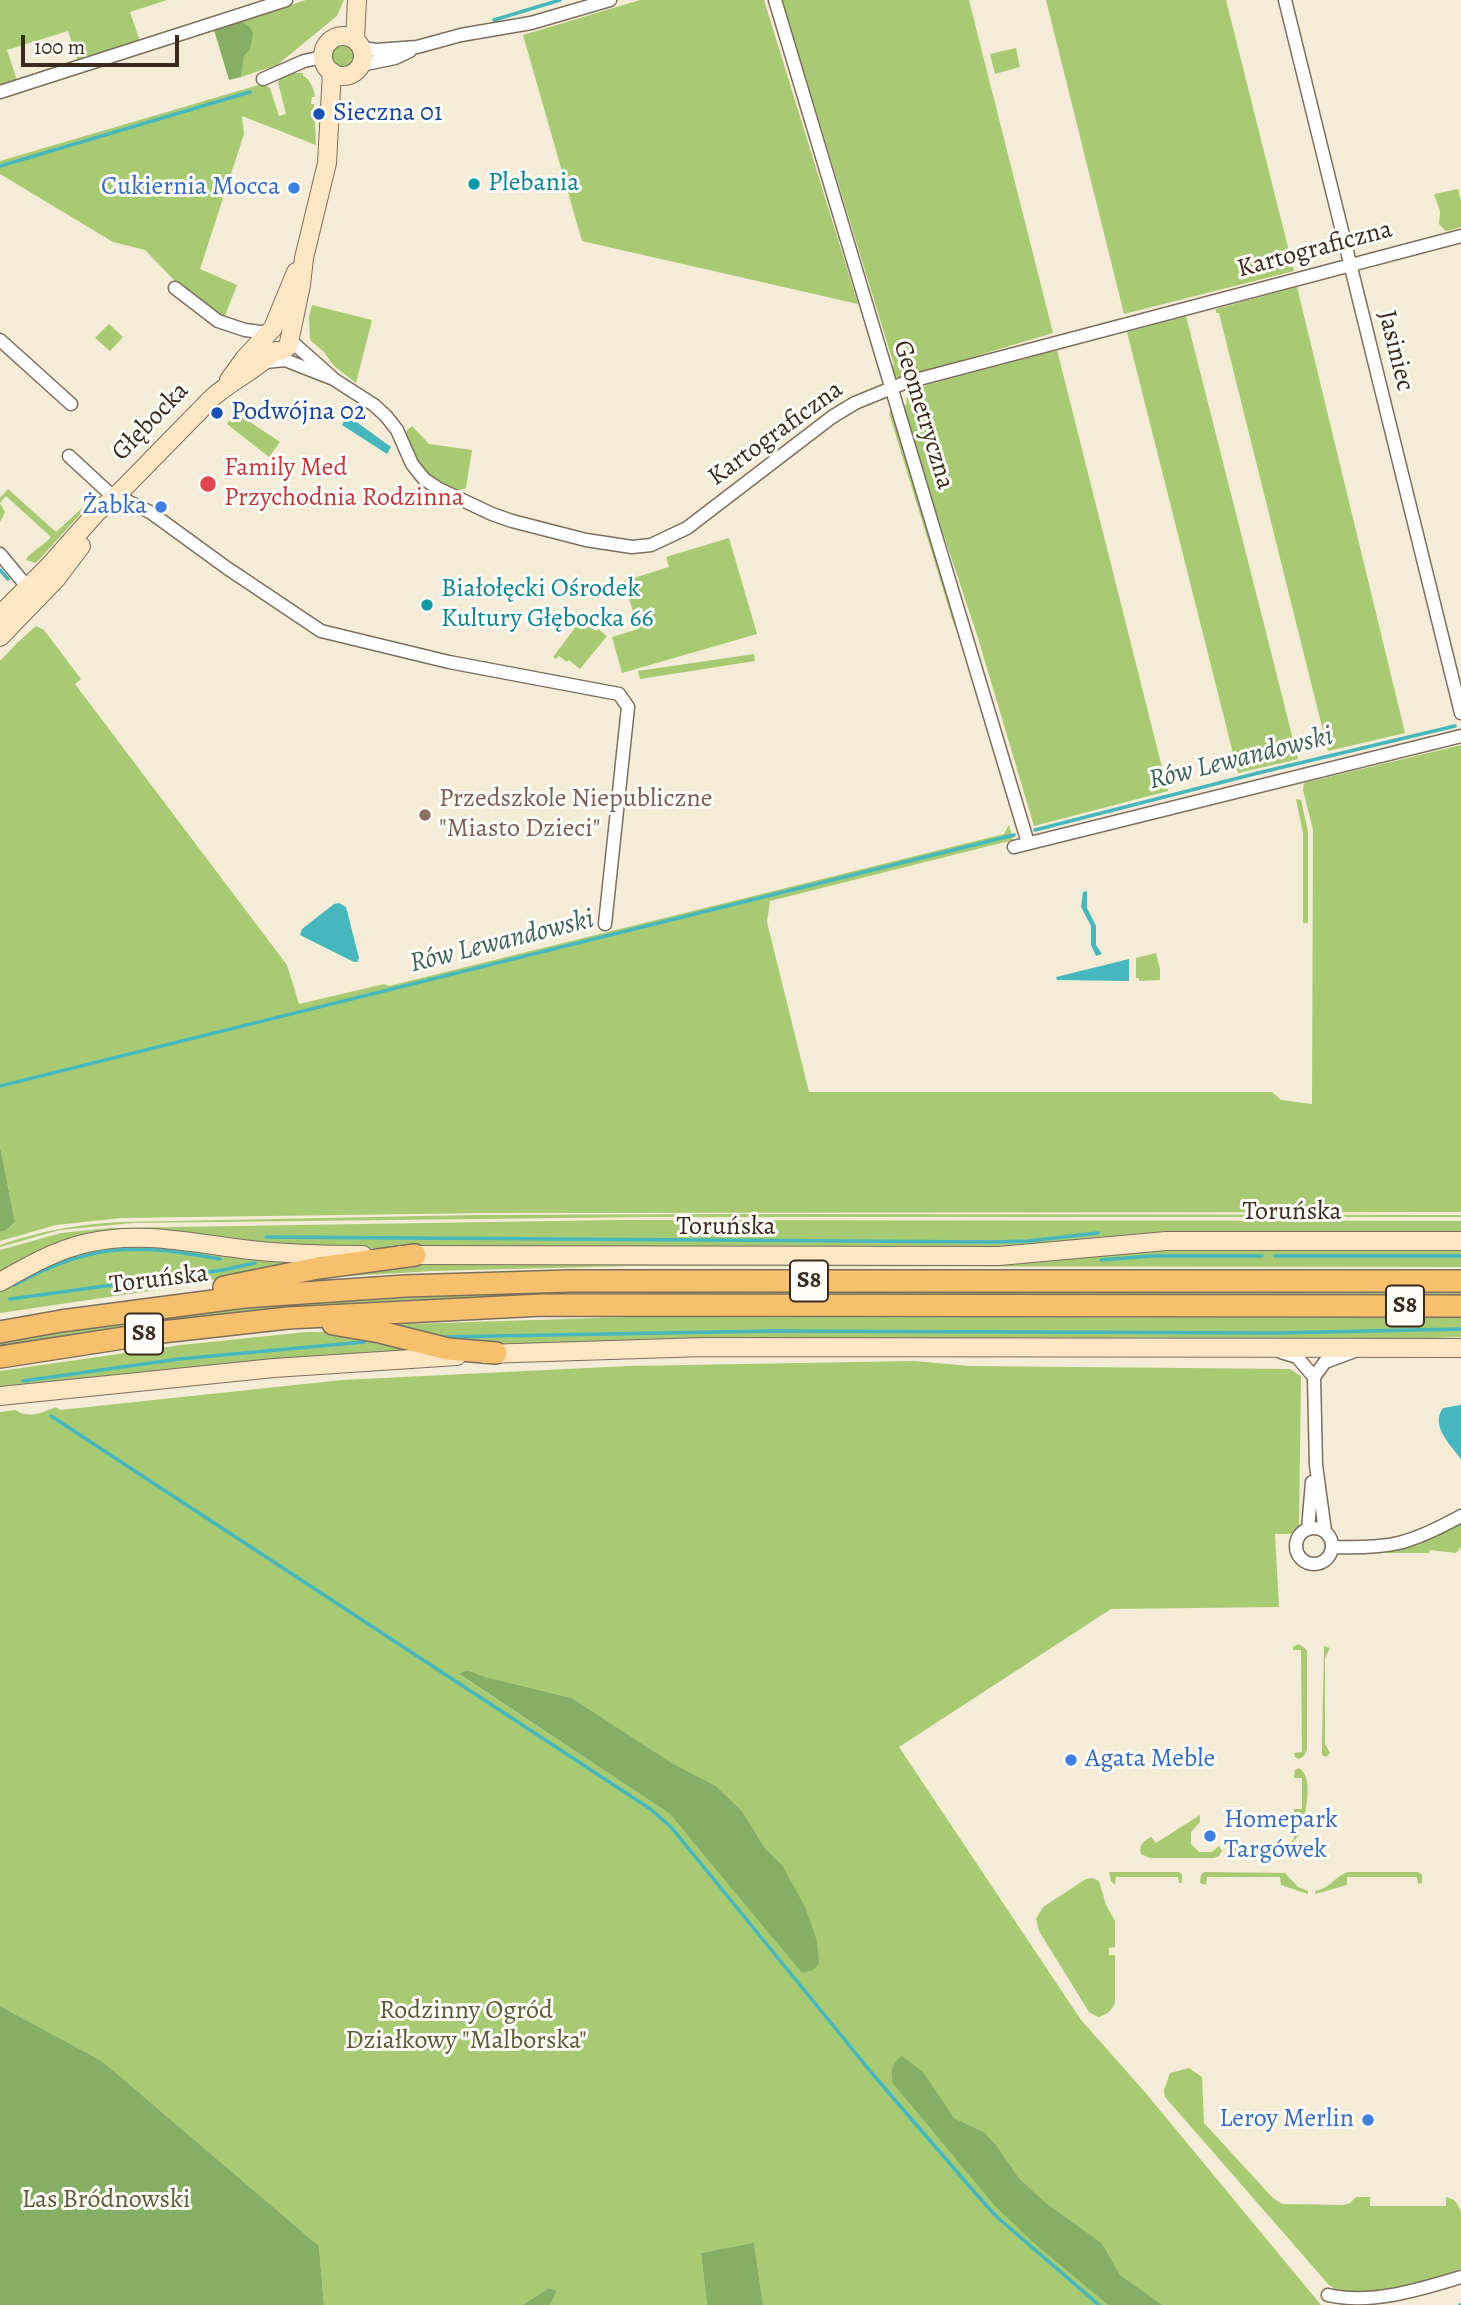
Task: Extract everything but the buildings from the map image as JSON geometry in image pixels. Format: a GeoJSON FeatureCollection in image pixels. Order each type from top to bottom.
{"type":"FeatureCollection","features":[{"type":"Feature","properties":{"kind":"highway"},"geometry":{"type":"LineString","coordinates":[[158,1308],[216,1289],[318,1268],[415,1255]]}},
{"type":"Feature","properties":{"kind":"highway","name":"Toruńska"},"geometry":{"type":"LineString","coordinates":[[0,1332],[158,1308],[282,1294],[405,1286],[569,1281],[1461,1281]]}},
{"type":"Feature","properties":{"kind":"highway","name":"Toruńska"},"geometry":{"type":"LineString","coordinates":[[0,1357],[162,1332],[288,1318],[542,1305],[1461,1306]]}},
{"type":"Feature","properties":{"kind":"highway"},"geometry":{"type":"LineString","coordinates":[[288,1318],[380,1332],[448,1349],[496,1353]]}},
{"type":"Feature","properties":{"kind":"main road","name":"Głębocka"},"geometry":{"type":"LineString","coordinates":[[225,386],[261,365],[295,318],[304,258],[323,180],[356,0]]}},
{"type":"Feature","properties":{"kind":"main road","name":"Głębocka"},"geometry":{"type":"LineString","coordinates":[[0,637],[50,565],[97,512],[225,386],[245,358],[280,342]]}},
{"type":"Feature","properties":{"kind":"main road","name":"Głębocka"},"geometry":{"type":"LineString","coordinates":[[0,615],[29,595]]}},
{"type":"Feature","properties":{"kind":"main road","name":"Toruńska"},"geometry":{"type":"LineString","coordinates":[[0,1282],[43,1258],[70,1247],[120,1238],[172,1239],[281,1252],[415,1255],[999,1256],[1166,1241],[1461,1241]]}},
{"type":"Feature","properties":{"kind":"main road"},"geometry":{"type":"LineString","coordinates":[[0,1396],[274,1368],[496,1353],[704,1347],[1461,1348]]}},
{"type":"Feature","properties":{"kind":"street"},"geometry":{"type":"LineString","coordinates":[[0,92],[286,0]]}},
{"type":"Feature","properties":{"kind":"street"},"geometry":{"type":"LineString","coordinates":[[263,79],[304,61],[346,56],[395,58],[417,47],[461,35],[531,23],[610,0]]}},
{"type":"Feature","properties":{"kind":"street","name":"Geometryczna"},"geometry":{"type":"LineString","coordinates":[[775,0],[1028,843]]}},
{"type":"Feature","properties":{"kind":"street","name":"Jasiniec"},"geometry":{"type":"LineString","coordinates":[[1284,0],[1461,713]]}},
{"type":"Feature","properties":{"kind":"street","name":"Kartograficzna"},"geometry":{"type":"LineString","coordinates":[[280,342],[374,405],[386,416],[397,430],[412,464],[424,478],[439,489],[512,521],[586,540],[632,547],[651,545],[687,528],[832,417],[855,403],[891,388],[1461,236]]}},
{"type":"Feature","properties":{"kind":"street"},"geometry":{"type":"LineString","coordinates":[[176,288],[218,321],[280,342]]}},
{"type":"Feature","properties":{"kind":"street"},"geometry":{"type":"LineString","coordinates":[[0,340],[71,404]]}},
{"type":"Feature","properties":{"kind":"street","name":"Kartograficzna"},"geometry":{"type":"LineString","coordinates":[[280,342],[309,371],[335,380]]}},
{"type":"Feature","properties":{"kind":"street"},"geometry":{"type":"LineString","coordinates":[[69,456],[108,492],[150,512],[321,631],[449,662],[619,694],[628,707],[605,924]]}},
{"type":"Feature","properties":{"kind":"street"},"geometry":{"type":"LineString","coordinates":[[0,554],[29,595]]}},
{"type":"Feature","properties":{"kind":"street"},"geometry":{"type":"LineString","coordinates":[[1014,847],[1461,736]]}},
{"type":"Feature","properties":{"kind":"street"},"geometry":{"type":"LineString","coordinates":[[1260,1348],[1297,1357],[1314,1377]]}},
{"type":"Feature","properties":{"kind":"street"},"geometry":{"type":"LineString","coordinates":[[1325,1531],[1316,1465],[1314,1377],[1325,1362],[1373,1348]]}},
{"type":"Feature","properties":{"kind":"street"},"geometry":{"type":"LineString","coordinates":[[1308,1529],[1312,1479],[1316,1465]]}},
{"type":"Feature","properties":{"kind":"street"},"geometry":{"type":"LineString","coordinates":[[1332,1547],[1398,1545],[1461,1516]]}},
{"type":"Feature","properties":{"kind":"street"},"geometry":{"type":"LineString","coordinates":[[1308,1529],[1325,1531],[1331,1538],[1330,1555],[1315,1564],[1304,1561],[1298,1555],[1296,1546],[1300,1536],[1308,1529]]}},
{"type":"Feature","properties":{"kind":"street"},"geometry":{"type":"LineString","coordinates":[[1328,2295],[1342,2302],[1361,2304],[1384,2301],[1461,2277]]}},
{"type":"Feature","properties":{"kind":"green space"},"geometry":{"type":"Polygon","coordinates":[[[0,0],[167,0],[130,12],[140,41],[78,61],[68,31],[7,50],[17,80],[0,86],[0,0]]]}},
{"type":"Feature","properties":{"kind":"green space"},"geometry":{"type":"Polygon","coordinates":[[[306,0],[344,0],[337,16],[277,65],[241,77],[248,25],[241,21],[306,0]]]}},
{"type":"Feature","properties":{"kind":"green space"},"geometry":{"type":"Polygon","coordinates":[[[640,0],[764,0],[858,304],[582,241],[523,35],[640,0]]]}},
{"type":"Feature","properties":{"kind":"green space"},"geometry":{"type":"Polygon","coordinates":[[[782,0],[969,0],[1053,333],[906,377],[895,376],[890,367],[894,365],[782,0]]]}},
{"type":"Feature","properties":{"kind":"green space"},"geometry":{"type":"Polygon","coordinates":[[[1046,0],[1226,0],[1294,271],[1124,314],[1046,0]]]}},
{"type":"Feature","properties":{"kind":"green space"},"geometry":{"type":"Polygon","coordinates":[[[241,21],[248,25],[253,33],[250,49],[244,56],[241,77],[229,80],[214,30],[241,21]]]}},
{"type":"Feature","properties":{"kind":"green space"},"geometry":{"type":"Polygon","coordinates":[[[343,46],[351,49],[354,57],[351,65],[343,68],[335,65],[332,57],[335,49],[343,46]]]}},
{"type":"Feature","properties":{"kind":"green space"},"geometry":{"type":"Polygon","coordinates":[[[1016,48],[1020,67],[995,74],[990,54],[1016,48]]]}},
{"type":"Feature","properties":{"kind":"green space"},"geometry":{"type":"Polygon","coordinates":[[[294,73],[303,73],[314,91],[315,97],[312,97],[311,104],[314,104],[316,145],[242,116],[244,134],[200,269],[237,285],[224,318],[174,280],[145,250],[113,242],[0,174],[0,161],[262,84],[270,88],[279,116],[286,114],[278,82],[294,73]]]}},
{"type":"Feature","properties":{"kind":"green space"},"geometry":{"type":"Polygon","coordinates":[[[1458,189],[1461,227],[1446,231],[1439,224],[1440,211],[1434,194],[1458,189]]]}},
{"type":"Feature","properties":{"kind":"green space"},"geometry":{"type":"Polygon","coordinates":[[[1297,287],[1405,733],[1328,751],[1219,313],[1216,313],[1216,309],[1297,287]]]}},
{"type":"Feature","properties":{"kind":"green space"},"geometry":{"type":"Polygon","coordinates":[[[312,305],[372,320],[356,383],[334,366],[324,352],[310,340],[309,317],[312,305]]]}},
{"type":"Feature","properties":{"kind":"green space"},"geometry":{"type":"Polygon","coordinates":[[[1186,316],[1298,759],[1238,773],[1127,332],[1186,316]]]}},
{"type":"Feature","properties":{"kind":"green space"},"geometry":{"type":"Polygon","coordinates":[[[109,324],[123,337],[110,351],[95,338],[109,324]]]}},
{"type":"Feature","properties":{"kind":"green space"},"geometry":{"type":"Polygon","coordinates":[[[1057,350],[1168,791],[1034,826],[978,638],[901,407],[907,404],[906,400],[912,389],[1057,350]]]}},
{"type":"Feature","properties":{"kind":"green space"},"geometry":{"type":"Polygon","coordinates":[[[892,409],[962,637],[954,625],[889,413],[892,409]]]}},
{"type":"Feature","properties":{"kind":"green space"},"geometry":{"type":"Polygon","coordinates":[[[235,412],[280,442],[269,457],[227,424],[235,412]]]}},
{"type":"Feature","properties":{"kind":"green space"},"geometry":{"type":"Polygon","coordinates":[[[412,426],[429,444],[472,450],[466,488],[458,491],[424,470],[414,455],[406,434],[412,426]]]}},
{"type":"Feature","properties":{"kind":"green space"},"geometry":{"type":"Polygon","coordinates":[[[8,489],[56,532],[94,497],[36,563],[26,560],[51,537],[6,496],[0,503],[0,498],[8,489]]]}},
{"type":"Feature","properties":{"kind":"green space"},"geometry":{"type":"Polygon","coordinates":[[[0,503],[5,512],[0,522],[0,503]]]}},
{"type":"Feature","properties":{"kind":"green space"},"geometry":{"type":"Polygon","coordinates":[[[729,538],[757,634],[622,673],[612,637],[638,629],[624,581],[669,567],[666,557],[729,538]]]}},
{"type":"Feature","properties":{"kind":"green space"},"geometry":{"type":"Polygon","coordinates":[[[587,619],[592,624],[590,627],[607,636],[580,669],[569,660],[567,662],[559,656],[556,659],[553,657],[581,620],[584,622],[587,619]]]}},
{"type":"Feature","properties":{"kind":"green space"},"geometry":{"type":"Polygon","coordinates":[[[36,626],[44,630],[81,679],[75,684],[287,965],[299,1004],[384,984],[389,986],[1004,834],[1009,825],[1013,840],[770,901],[767,922],[809,1092],[1272,1092],[1281,1100],[1312,1104],[1313,830],[1303,790],[1304,783],[1461,745],[1461,1212],[488,1213],[121,1218],[56,1225],[0,1241],[0,1232],[15,1222],[0,1146],[0,661],[36,626]]]}},
{"type":"Feature","properties":{"kind":"green space"},"geometry":{"type":"Polygon","coordinates":[[[754,654],[755,661],[640,679],[638,671],[754,654]]]}},
{"type":"Feature","properties":{"kind":"green space"},"geometry":{"type":"Polygon","coordinates":[[[1296,799],[1301,800],[1308,832],[1308,923],[1303,923],[1303,833],[1296,799]]]}},
{"type":"Feature","properties":{"kind":"green space"},"geometry":{"type":"Polygon","coordinates":[[[1156,953],[1160,980],[1139,981],[1139,978],[1136,978],[1136,958],[1156,953]]]}},
{"type":"Feature","properties":{"kind":"green space"},"geometry":{"type":"Polygon","coordinates":[[[0,1146],[15,1222],[0,1232],[0,1146]]]}},
{"type":"Feature","properties":{"kind":"green space"},"geometry":{"type":"Polygon","coordinates":[[[475,1215],[1461,1217],[649,1217],[133,1223],[60,1230],[0,1247],[15,1240],[60,1229],[121,1222],[475,1215]]]}},
{"type":"Feature","properties":{"kind":"green space"},"geometry":{"type":"Polygon","coordinates":[[[617,1220],[1461,1221],[1461,1233],[1168,1233],[997,1248],[318,1248],[162,1231],[0,1273],[0,1250],[61,1233],[109,1228],[617,1220]]]}},
{"type":"Feature","properties":{"kind":"green space"},"geometry":{"type":"Polygon","coordinates":[[[118,1244],[323,1260],[284,1265],[183,1286],[0,1313],[0,1289],[65,1256],[118,1244]]]}},
{"type":"Feature","properties":{"kind":"green space"},"geometry":{"type":"Polygon","coordinates":[[[1461,1248],[1461,1267],[628,1266],[433,1271],[283,1280],[421,1263],[1151,1249],[1461,1248]]]}},
{"type":"Feature","properties":{"kind":"green space"},"geometry":{"type":"Polygon","coordinates":[[[545,1291],[1461,1291],[1461,1295],[655,1295],[405,1300],[257,1311],[128,1326],[0,1346],[0,1342],[37,1336],[263,1306],[545,1291]]]}},
{"type":"Feature","properties":{"kind":"green space"},"geometry":{"type":"Polygon","coordinates":[[[628,1317],[1461,1318],[1461,1337],[1321,1342],[478,1347],[377,1325],[628,1317]]]}},
{"type":"Feature","properties":{"kind":"green space"},"geometry":{"type":"Polygon","coordinates":[[[330,1332],[418,1350],[0,1390],[0,1371],[181,1345],[330,1332]]]}},
{"type":"Feature","properties":{"kind":"green space","name":"Rodzinny Ogród Działkowy \"Malborska\""},"geometry":{"type":"Polygon","coordinates":[[[914,1361],[970,1366],[1290,1369],[1301,1376],[1299,1526],[1291,1534],[1275,1534],[1279,1607],[1111,1609],[899,1747],[1081,2020],[1144,2091],[1321,2305],[1163,2305],[1120,2275],[1102,2243],[1046,2203],[1019,2178],[984,2132],[954,2118],[941,2101],[893,2084],[954,2157],[1037,2246],[1108,2305],[763,2305],[754,2244],[701,2253],[707,2305],[550,2305],[557,2291],[549,2288],[522,2305],[324,2305],[319,2246],[102,2061],[0,2006],[0,1412],[15,1410],[35,1414],[56,1407],[60,1410],[342,1380],[628,1366],[914,1361]],[[467,1670],[460,1675],[670,1814],[690,1838],[782,1865],[765,1848],[742,1811],[716,1786],[672,1763],[572,1698],[467,1670]]]}},
{"type":"Feature","properties":{"kind":"green space"},"geometry":{"type":"Polygon","coordinates":[[[1461,1522],[1461,1547],[1456,1553],[1430,1550],[1429,1553],[1381,1553],[1418,1545],[1461,1522]]]}},
{"type":"Feature","properties":{"kind":"green space"},"geometry":{"type":"Polygon","coordinates":[[[1298,1644],[1307,1651],[1307,1750],[1299,1759],[1294,1753],[1302,1752],[1301,1650],[1293,1650],[1298,1644]]]}},
{"type":"Feature","properties":{"kind":"green space"},"geometry":{"type":"Polygon","coordinates":[[[1324,1646],[1330,1648],[1325,1658],[1325,1744],[1330,1753],[1326,1757],[1322,1755],[1324,1646]]]}},
{"type":"Feature","properties":{"kind":"green space"},"geometry":{"type":"Polygon","coordinates":[[[467,1670],[572,1698],[672,1763],[716,1786],[742,1811],[765,1848],[782,1865],[805,1907],[817,1941],[819,1964],[813,1970],[802,1973],[670,1814],[459,1674],[467,1670]]]}},
{"type":"Feature","properties":{"kind":"green space"},"geometry":{"type":"Polygon","coordinates":[[[1299,1768],[1307,1784],[1305,1818],[1294,1818],[1294,1809],[1302,1809],[1302,1778],[1294,1778],[1295,1770],[1299,1768]]]}},
{"type":"Feature","properties":{"kind":"green space"},"geometry":{"type":"Polygon","coordinates":[[[1200,1815],[1200,1822],[1191,1832],[1191,1844],[1199,1852],[1212,1852],[1219,1846],[1222,1851],[1219,1856],[1150,1858],[1141,1854],[1141,1846],[1146,1840],[1151,1837],[1156,1843],[1200,1815]]]}},
{"type":"Feature","properties":{"kind":"green space"},"geometry":{"type":"Polygon","coordinates":[[[1294,1824],[1300,1825],[1298,1836],[1284,1853],[1271,1853],[1270,1858],[1240,1858],[1232,1853],[1232,1848],[1240,1844],[1241,1852],[1284,1852],[1284,1844],[1289,1844],[1294,1839],[1294,1824]]]}},
{"type":"Feature","properties":{"kind":"green space"},"geometry":{"type":"Polygon","coordinates":[[[1109,1872],[1179,1872],[1182,1875],[1182,1883],[1179,1883],[1178,1877],[1116,1877],[1115,1885],[1109,1872]]]}},
{"type":"Feature","properties":{"kind":"green space"},"geometry":{"type":"Polygon","coordinates":[[[1204,1872],[1285,1873],[1298,1887],[1308,1891],[1308,1894],[1281,1885],[1280,1877],[1207,1877],[1206,1885],[1200,1883],[1204,1872]]]}},
{"type":"Feature","properties":{"kind":"green space"},"geometry":{"type":"Polygon","coordinates":[[[1348,1872],[1418,1872],[1422,1875],[1422,1883],[1418,1884],[1417,1877],[1347,1877],[1347,1885],[1315,1894],[1315,1891],[1325,1888],[1348,1872]]]}},
{"type":"Feature","properties":{"kind":"green space"},"geometry":{"type":"Polygon","coordinates":[[[1086,1879],[1099,1881],[1106,1905],[1115,1921],[1115,1947],[1109,1948],[1109,1955],[1115,1955],[1115,2002],[1108,2012],[1098,2017],[1089,2012],[1039,1931],[1036,1919],[1043,1907],[1086,1879]]]}},
{"type":"Feature","properties":{"kind":"green space","name":"Las Bródnowski"},"geometry":{"type":"Polygon","coordinates":[[[0,2006],[102,2061],[319,2246],[324,2305],[0,2305],[0,2006]]]}},
{"type":"Feature","properties":{"kind":"green space"},"geometry":{"type":"Polygon","coordinates":[[[902,2056],[923,2072],[954,2118],[984,2132],[1019,2178],[1046,2203],[1102,2243],[1120,2275],[1163,2305],[1108,2305],[1037,2246],[995,2206],[893,2084],[892,2068],[902,2056]]]}},
{"type":"Feature","properties":{"kind":"green space"},"geometry":{"type":"Polygon","coordinates":[[[1189,2068],[1202,2077],[1204,2123],[1272,2197],[1282,2204],[1343,2205],[1356,2197],[1370,2197],[1370,2206],[1446,2206],[1446,2197],[1449,2198],[1456,2202],[1461,2213],[1461,2269],[1383,2294],[1345,2295],[1329,2285],[1165,2097],[1164,2090],[1170,2073],[1189,2068]]]}},
{"type":"Feature","properties":{"kind":"green space"},"geometry":{"type":"Polygon","coordinates":[[[754,2243],[763,2305],[707,2305],[701,2253],[754,2243]]]}},
{"type":"Feature","properties":{"kind":"green space"},"geometry":{"type":"Polygon","coordinates":[[[549,2288],[557,2291],[550,2305],[522,2305],[549,2288]]]}},
{"type":"Feature","properties":{"kind":"water"},"geometry":{"type":"Polygon","coordinates":[[[347,415],[391,447],[387,454],[342,425],[347,415]]]}},
{"type":"Feature","properties":{"kind":"water"},"geometry":{"type":"Polygon","coordinates":[[[1087,891],[1087,908],[1096,926],[1096,945],[1102,954],[1096,956],[1091,945],[1091,926],[1081,907],[1083,892],[1087,891]]]}},
{"type":"Feature","properties":{"kind":"water"},"geometry":{"type":"Polygon","coordinates":[[[339,903],[346,907],[359,958],[357,962],[300,935],[302,929],[339,903]]]}},
{"type":"Feature","properties":{"kind":"water"},"geometry":{"type":"Polygon","coordinates":[[[1129,959],[1129,981],[1057,980],[1056,977],[1129,959]]]}},
{"type":"Feature","properties":{"kind":"water"},"geometry":{"type":"Polygon","coordinates":[[[1461,1405],[1461,1459],[1443,1435],[1439,1421],[1443,1408],[1461,1405]]]}},
{"type":"Feature","properties":{"kind":"waterway"},"geometry":{"type":"LineString","coordinates":[[494,20],[560,0]]}},
{"type":"Feature","properties":{"kind":"waterway"},"geometry":{"type":"LineString","coordinates":[[0,166],[250,92]]}},
{"type":"Feature","properties":{"kind":"waterway"},"geometry":{"type":"LineString","coordinates":[[0,570],[8,579]]}},
{"type":"Feature","properties":{"kind":"waterway","name":"Rów Lewandowski"},"geometry":{"type":"LineString","coordinates":[[1035,830],[1455,726]]}},
{"type":"Feature","properties":{"kind":"waterway","name":"Rów Lewandowski"},"geometry":{"type":"LineString","coordinates":[[0,1086],[1014,835]]}},
{"type":"Feature","properties":{"kind":"waterway"},"geometry":{"type":"LineString","coordinates":[[266,1237],[992,1242],[1098,1233]]}},
{"type":"Feature","properties":{"kind":"waterway"},"geometry":{"type":"LineString","coordinates":[[14,1285],[67,1261],[114,1250],[163,1250],[220,1259]]}},
{"type":"Feature","properties":{"kind":"waterway"},"geometry":{"type":"LineString","coordinates":[[1101,1260],[1151,1256],[1262,1256]]}},
{"type":"Feature","properties":{"kind":"waterway"},"geometry":{"type":"LineString","coordinates":[[1275,1256],[1461,1256]]}},
{"type":"Feature","properties":{"kind":"waterway"},"geometry":{"type":"LineString","coordinates":[[10,1299],[223,1270],[255,1263]]}},
{"type":"Feature","properties":{"kind":"waterway"},"geometry":{"type":"LineString","coordinates":[[442,1337],[773,1331],[1276,1333],[1461,1329]]}},
{"type":"Feature","properties":{"kind":"waterway"},"geometry":{"type":"LineString","coordinates":[[23,1381],[179,1359],[364,1342]]}},
{"type":"Feature","properties":{"kind":"waterway"},"geometry":{"type":"LineString","coordinates":[[51,1416],[649,1808],[671,1827],[876,2078],[977,2195],[997,2217],[1099,2305]]}},
{"type":"Feature","properties":{"kind":"place","name":"Sieczna 01"},"geometry":{"type":"Point","coordinates":[319,114]}},
{"type":"Feature","properties":{"kind":"place","name":"Plebania"},"geometry":{"type":"Point","coordinates":[474,184]}},
{"type":"Feature","properties":{"kind":"place","name":"Cukiernia Mocca"},"geometry":{"type":"Point","coordinates":[294,188]}},
{"type":"Feature","properties":{"kind":"place","name":"Podwójna 02"},"geometry":{"type":"Point","coordinates":[217,413]}},
{"type":"Feature","properties":{"kind":"place","name":"Family Med Przychodnia Rodzinna"},"geometry":{"type":"Point","coordinates":[208,484]}},
{"type":"Feature","properties":{"kind":"place","name":"Żabka"},"geometry":{"type":"Point","coordinates":[161,507]}},
{"type":"Feature","properties":{"kind":"place","name":"Białołęcki Ośrodek Kultury Głębocka 66"},"geometry":{"type":"Point","coordinates":[427,605]}},
{"type":"Feature","properties":{"kind":"place","name":"Przedszkole Niepubliczne \"Miasto Dzieci\""},"geometry":{"type":"Point","coordinates":[425,815]}},
{"type":"Feature","properties":{"kind":"place","name":"Agata Meble"},"geometry":{"type":"Point","coordinates":[1071,1760]}},
{"type":"Feature","properties":{"kind":"place","name":"Homepark Targówek"},"geometry":{"type":"Point","coordinates":[1210,1836]}},
{"type":"Feature","properties":{"kind":"place","name":"Leroy Merlin"},"geometry":{"type":"Point","coordinates":[1368,2120]}}]}
